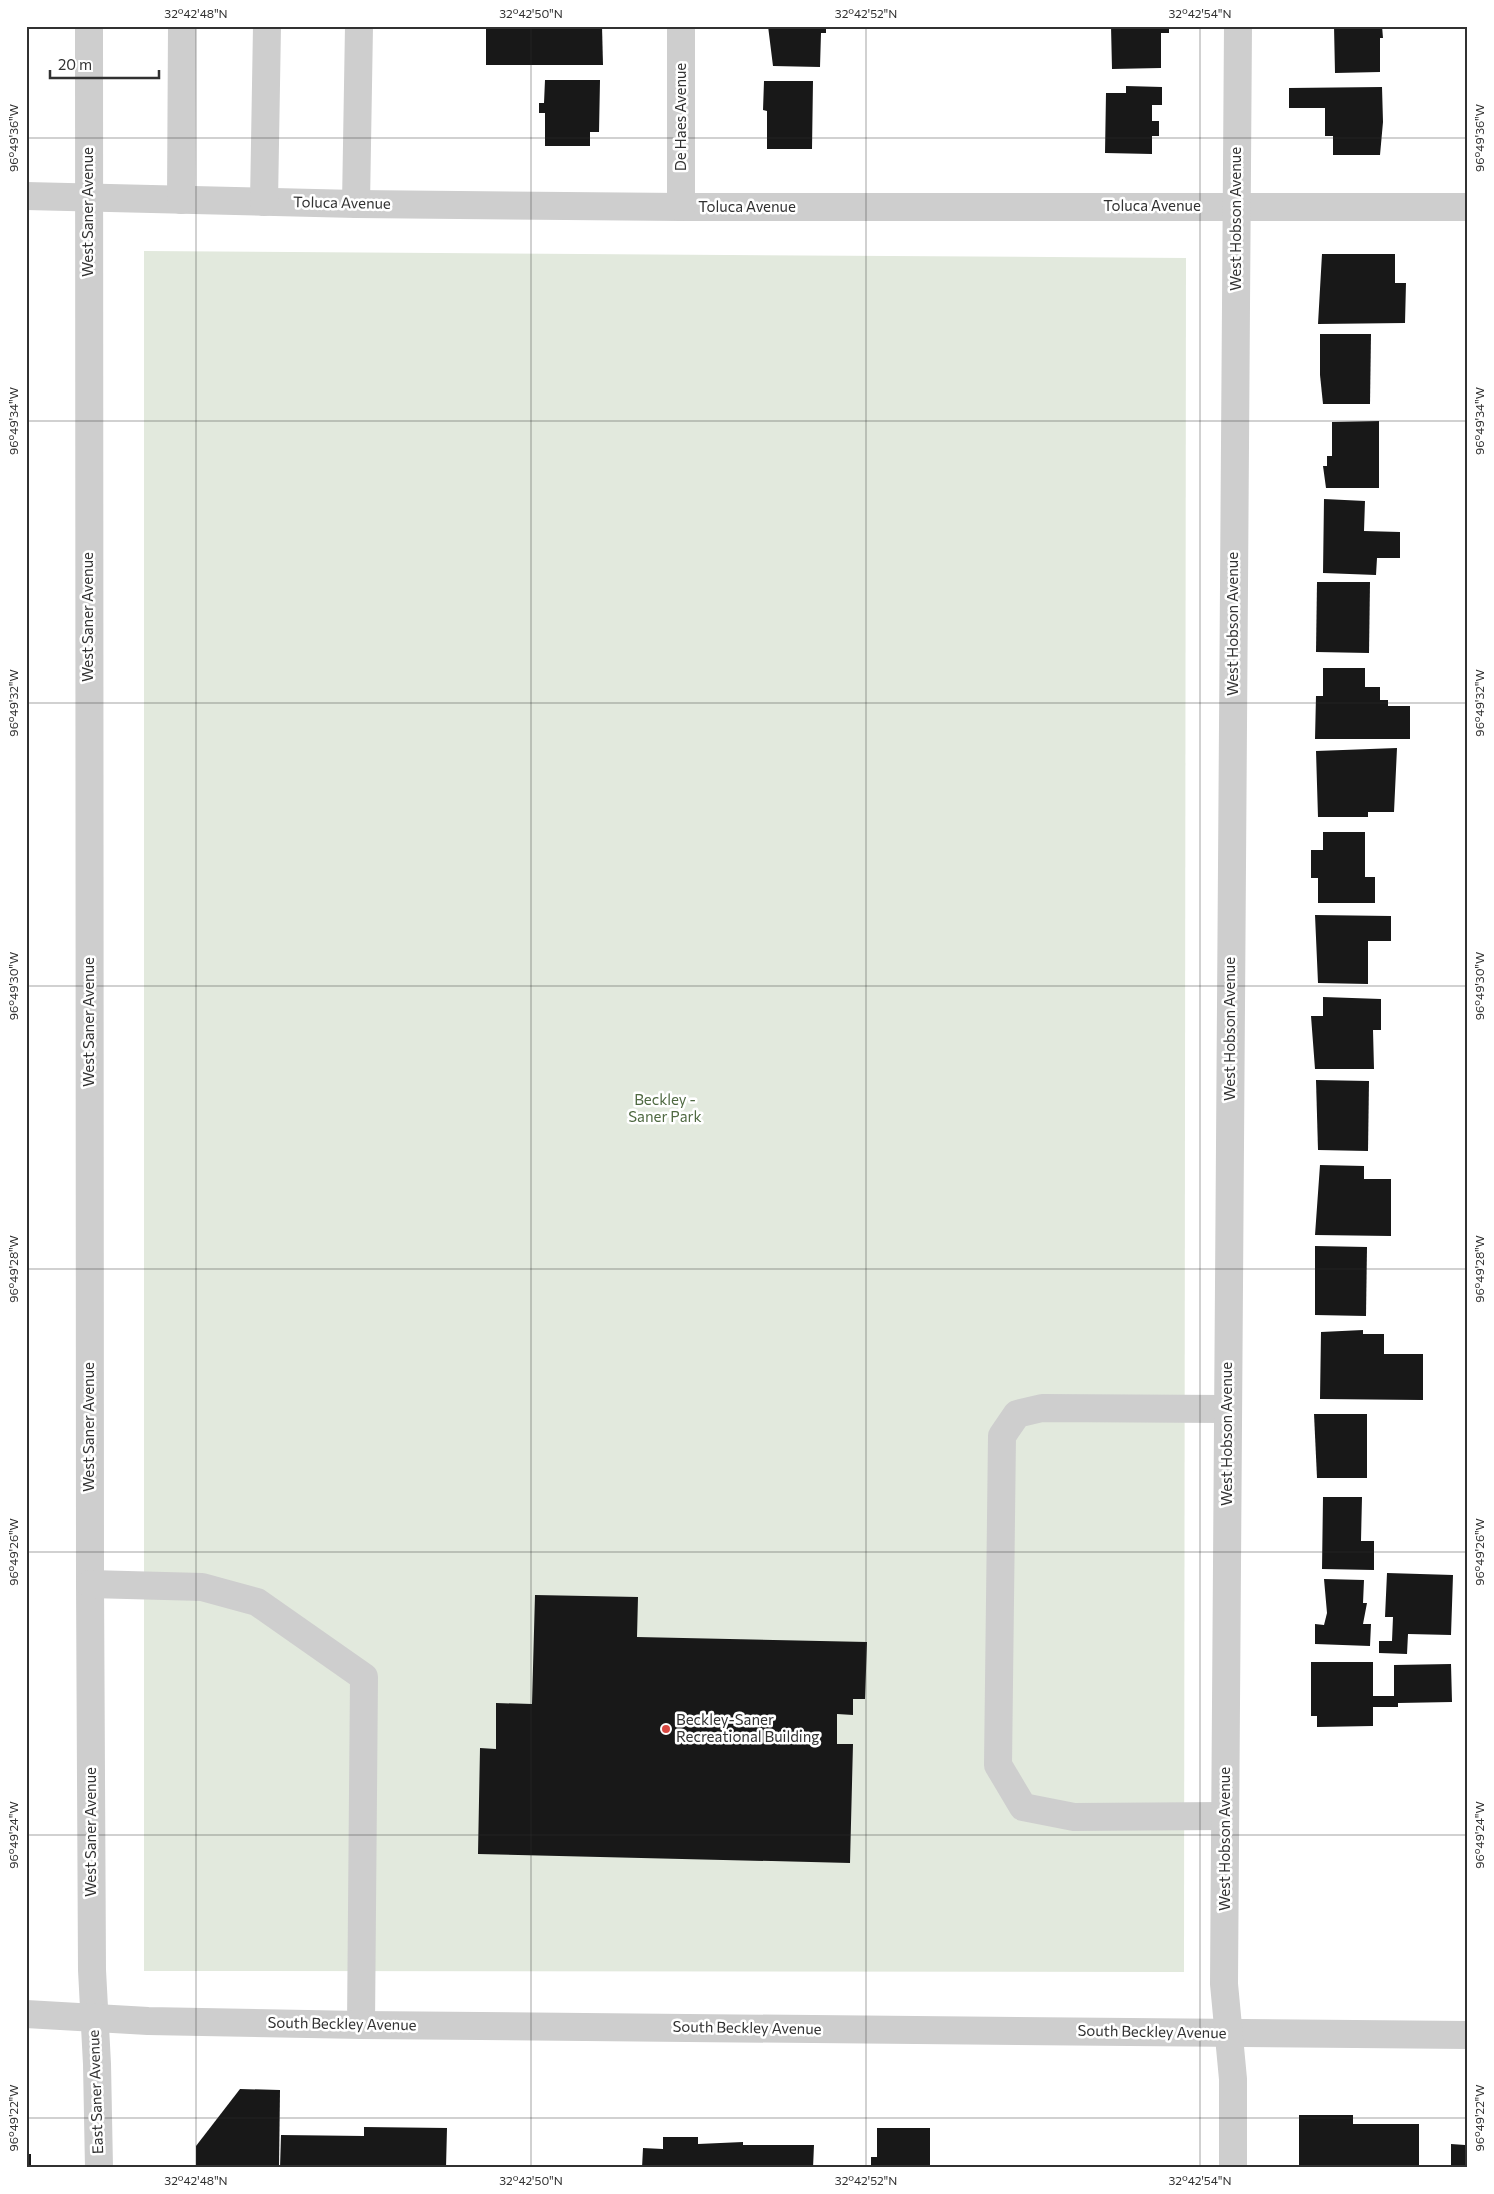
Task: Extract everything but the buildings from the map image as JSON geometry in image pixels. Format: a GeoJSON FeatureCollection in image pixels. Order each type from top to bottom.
{"type":"FeatureCollection","features":[{"type":"Feature","properties":{"kind":"street","name":"West Saner Avenue"},"geometry":{"type":"LineString","coordinates":[[89,26],[90,1584],[94,2017]]}},
{"type":"Feature","properties":{"kind":"street"},"geometry":{"type":"LineString","coordinates":[[180,200],[182,26]]}},
{"type":"Feature","properties":{"kind":"street"},"geometry":{"type":"LineString","coordinates":[[264,202],[268,26]]}},
{"type":"Feature","properties":{"kind":"street"},"geometry":{"type":"LineString","coordinates":[[356,204],[359,26]]}},
{"type":"Feature","properties":{"kind":"street","name":"De Haes Avenue"},"geometry":{"type":"LineString","coordinates":[[680,207],[681,26]]}},
{"type":"Feature","properties":{"kind":"street","name":"West Hobson Avenue"},"geometry":{"type":"LineString","coordinates":[[1233,2168],[1233,2079],[1224,1984],[1238,26]]}},
{"type":"Feature","properties":{"kind":"street","name":"Toluca Avenue"},"geometry":{"type":"LineString","coordinates":[[26,196],[356,204],[680,207],[1468,207]]}},
{"type":"Feature","properties":{"kind":"street"},"geometry":{"type":"LineString","coordinates":[[1225,1816],[1074,1818],[1023,1807],[998,1764],[1002,1436],[1017,1414],[1042,1408],[1227,1409]]}},
{"type":"Feature","properties":{"kind":"street"},"geometry":{"type":"LineString","coordinates":[[90,1584],[202,1587],[257,1602],[364,1677],[361,2025]]}},
{"type":"Feature","properties":{"kind":"street","name":"South Beckley Avenue"},"geometry":{"type":"LineString","coordinates":[[26,2014],[148,2021],[361,2025],[1468,2035]]}},
{"type":"Feature","properties":{"kind":"street","name":"East Saner Avenue"},"geometry":{"type":"LineString","coordinates":[[94,2017],[99,2168]]}},
{"type":"Feature","properties":{"kind":"green space","name":"Beckley - Saner Park"},"geometry":{"type":"Polygon","coordinates":[[[144,251],[1186,258],[1184,1972],[144,1971],[144,251]]]}},
{"type":"Feature","properties":{"kind":"place","name":"Beckley-Saner Recreational Building"},"geometry":{"type":"Point","coordinates":[666,1729]}}]}
